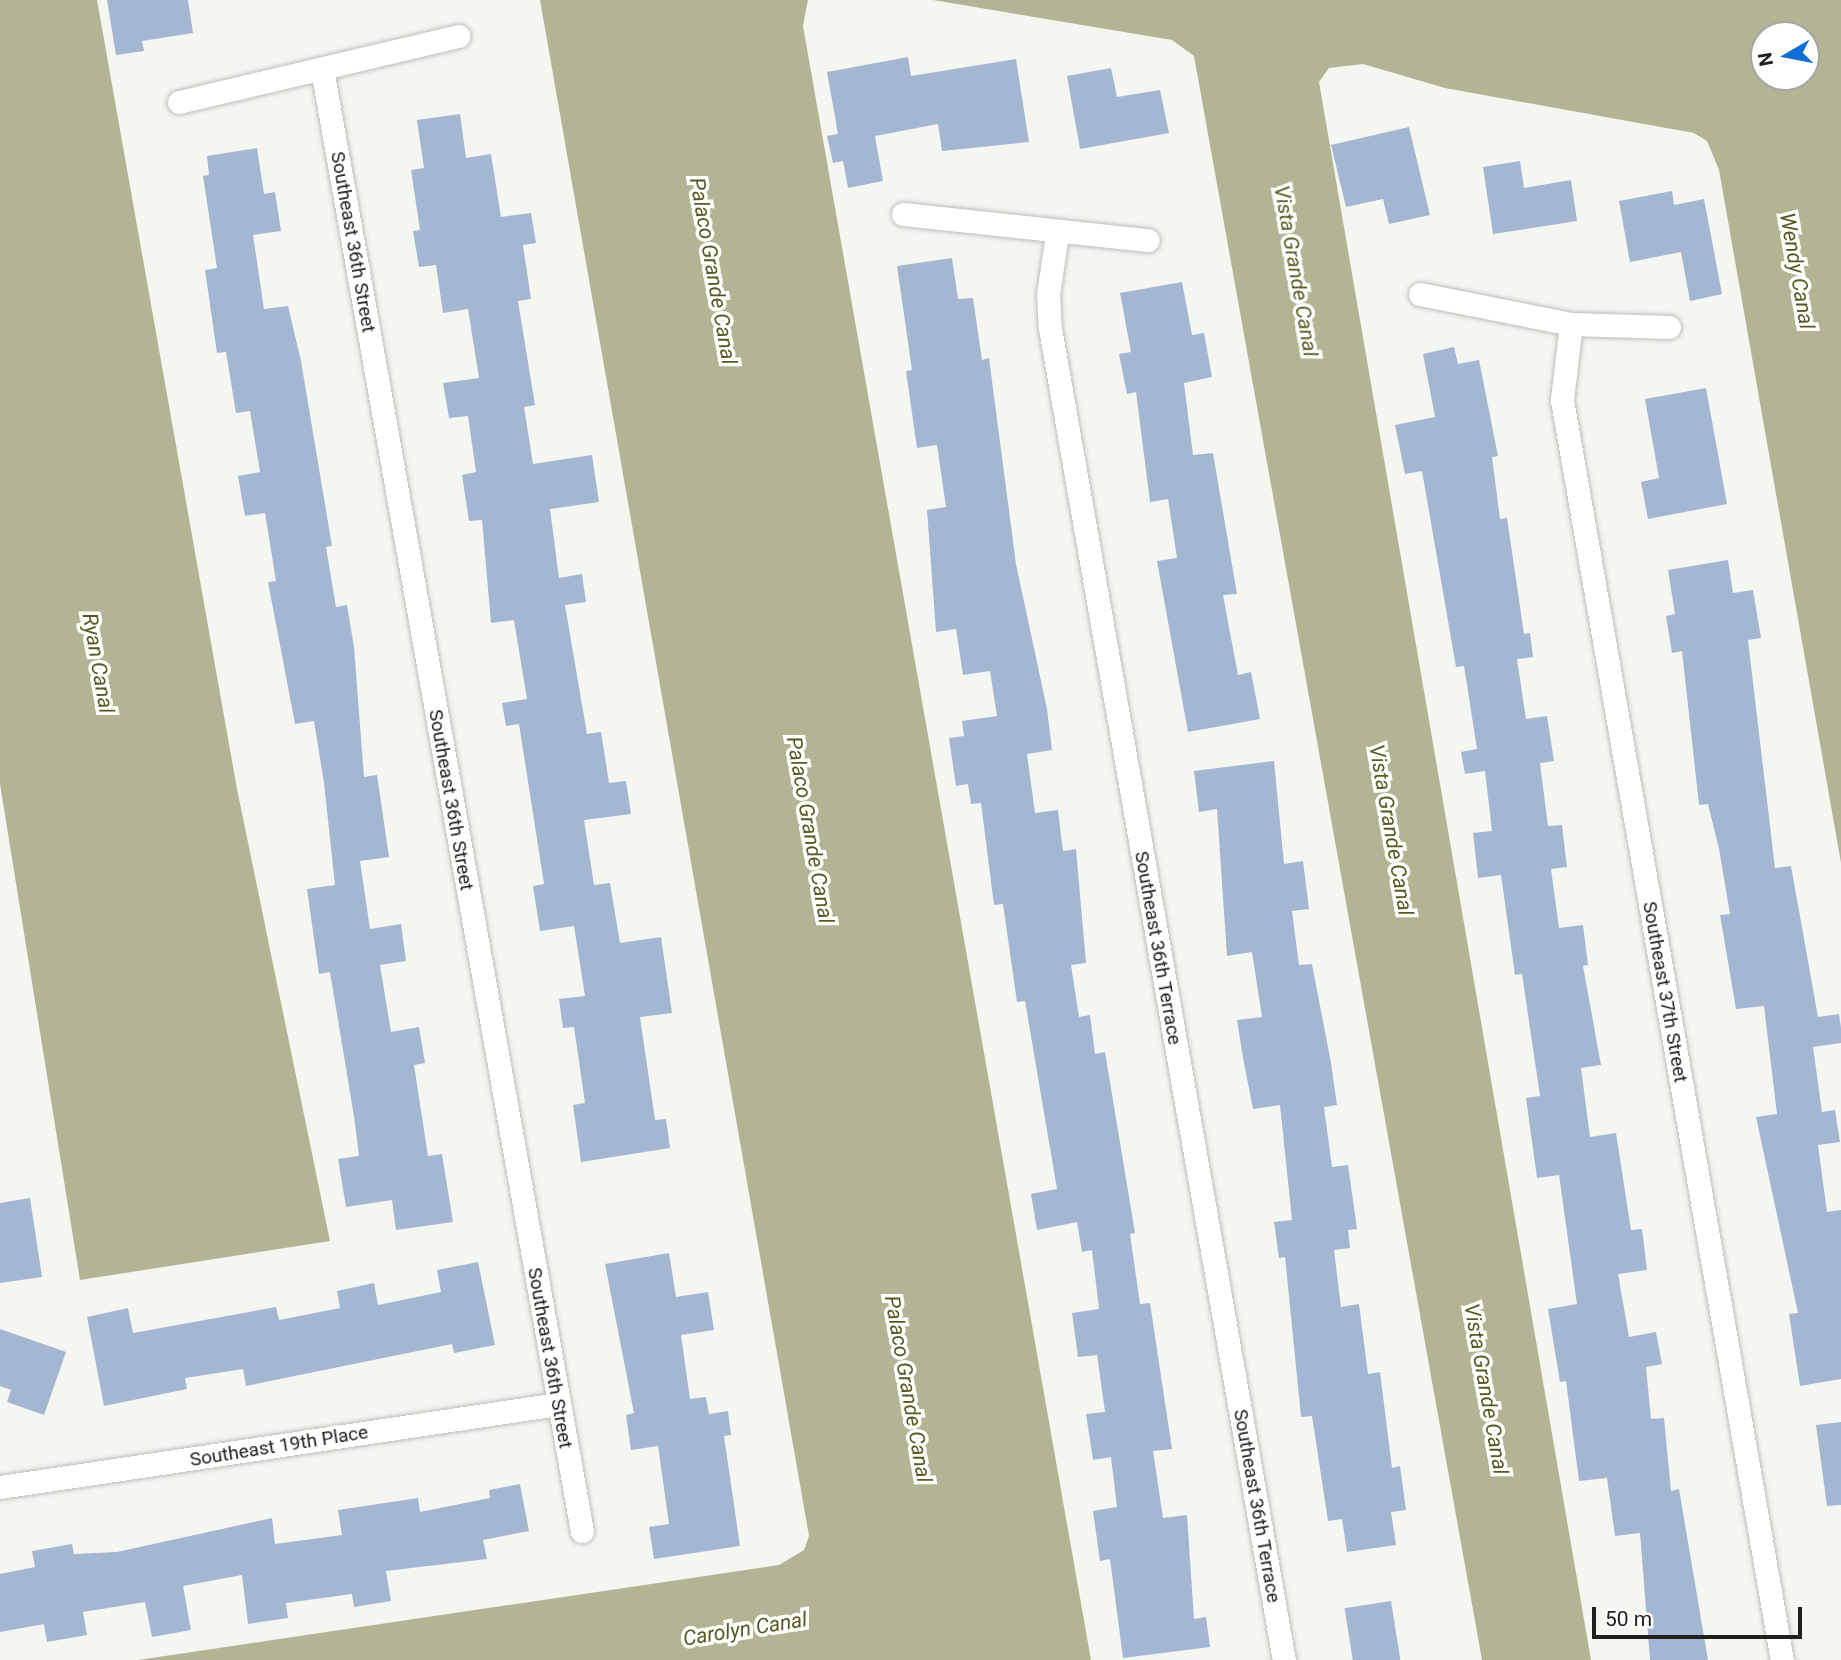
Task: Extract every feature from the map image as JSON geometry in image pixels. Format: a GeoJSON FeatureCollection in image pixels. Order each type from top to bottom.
{"type":"FeatureCollection","features":[{"type":"Feature","properties":{"kind":"street"},"geometry":{"type":"LineString","coordinates":[[179,102],[458,36]]}},
{"type":"Feature","properties":{"kind":"street","name":"Southeast 36th Street"},"geometry":{"type":"LineString","coordinates":[[322,69],[582,1531]]}},
{"type":"Feature","properties":{"kind":"street"},"geometry":{"type":"LineString","coordinates":[[903,214],[1057,234],[1148,240]]}},
{"type":"Feature","properties":{"kind":"street","name":"Southeast 36th Terrace"},"geometry":{"type":"LineString","coordinates":[[1057,234],[1048,294],[1053,341],[1284,1660]]}},
{"type":"Feature","properties":{"kind":"street"},"geometry":{"type":"LineString","coordinates":[[1420,294],[1571,324],[1669,327]]}},
{"type":"Feature","properties":{"kind":"street","name":"Southeast 37th Street"},"geometry":{"type":"LineString","coordinates":[[1571,324],[1562,400],[1782,1660]]}},
{"type":"Feature","properties":{"kind":"street","name":"Southeast 19th Place"},"geometry":{"type":"LineString","coordinates":[[0,1488],[558,1404]]}},
{"type":"Feature","properties":{"kind":"water","name":"Ryan Canal"},"geometry":{"type":"Polygon","coordinates":[[[0,0],[97,0],[237,789],[330,1241],[80,1280],[0,784],[0,0]]]}},
{"type":"Feature","properties":{"kind":"water"},"geometry":{"type":"Polygon","coordinates":[[[540,0],[808,0],[803,26],[1091,1660],[138,1660],[779,1565],[804,1550],[809,1536],[540,0]]]}},
{"type":"Feature","properties":{"kind":"water"},"geometry":{"type":"Polygon","coordinates":[[[933,0],[1841,0],[1841,863],[1719,170],[1707,141],[1694,133],[1445,88],[1363,64],[1329,68],[1319,82],[1591,1660],[1482,1660],[1194,56],[1172,40],[933,0]]]}},
{"type":"Feature","properties":{"kind":"building"},"geometry":{"type":"Polygon","coordinates":[[[107,0],[188,0],[193,33],[142,41],[144,51],[116,55],[107,0]]]}},
{"type":"Feature","properties":{"kind":"building"},"geometry":{"type":"Polygon","coordinates":[[[908,57],[911,76],[1016,59],[1029,142],[942,151],[938,124],[875,136],[883,181],[848,188],[843,161],[833,163],[827,136],[838,134],[827,72],[908,57]]]}},
{"type":"Feature","properties":{"kind":"building"},"geometry":{"type":"Polygon","coordinates":[[[1111,68],[1117,97],[1160,90],[1169,133],[1080,149],[1067,76],[1111,68]]]}},
{"type":"Feature","properties":{"kind":"building"},"geometry":{"type":"Polygon","coordinates":[[[460,114],[466,158],[491,154],[501,217],[531,213],[536,243],[523,245],[531,299],[518,301],[535,405],[524,407],[533,464],[592,455],[599,502],[550,509],[559,578],[582,574],[586,602],[565,605],[587,734],[601,732],[609,783],[626,781],[631,814],[584,820],[594,885],[610,883],[620,943],[661,937],[672,1013],[640,1017],[655,1120],[666,1119],[670,1148],[581,1162],[573,1105],[585,1103],[574,1027],[563,1028],[559,999],[585,996],[574,926],[540,931],[533,886],[544,884],[519,724],[506,726],[502,703],[527,699],[514,620],[491,623],[482,520],[469,521],[462,475],[476,472],[468,416],[449,418],[443,383],[479,378],[468,309],[443,313],[436,265],[419,267],[413,231],[420,230],[411,170],[424,168],[417,120],[460,114]]]}},
{"type":"Feature","properties":{"kind":"building"},"geometry":{"type":"Polygon","coordinates":[[[1409,127],[1430,215],[1389,224],[1383,199],[1346,207],[1331,145],[1409,127]]]}},
{"type":"Feature","properties":{"kind":"building"},"geometry":{"type":"Polygon","coordinates":[[[257,148],[264,194],[275,192],[281,231],[253,235],[264,309],[288,306],[301,361],[332,546],[326,547],[336,607],[347,605],[354,647],[364,777],[377,775],[389,857],[360,861],[370,929],[401,924],[406,961],[380,965],[391,1032],[419,1027],[425,1063],[414,1065],[428,1156],[442,1154],[453,1222],[396,1230],[392,1200],[346,1207],[338,1159],[359,1156],[330,972],[319,974],[307,889],[335,885],[324,783],[314,721],[295,724],[268,582],[276,581],[265,513],[245,516],[238,476],[260,472],[250,411],[236,413],[226,352],[217,353],[205,270],[217,268],[203,176],[209,175],[207,156],[257,148]]]}},
{"type":"Feature","properties":{"kind":"building"},"geometry":{"type":"Polygon","coordinates":[[[1520,161],[1524,188],[1571,180],[1577,221],[1493,234],[1483,167],[1520,161]]]}},
{"type":"Feature","properties":{"kind":"building"},"geometry":{"type":"Polygon","coordinates":[[[1672,191],[1674,205],[1704,199],[1722,294],[1690,301],[1681,252],[1630,262],[1619,201],[1672,191]]]}},
{"type":"Feature","properties":{"kind":"building"},"geometry":{"type":"Polygon","coordinates":[[[952,258],[958,299],[973,298],[982,360],[989,358],[1016,564],[1047,709],[1052,750],[1027,754],[1035,813],[1058,810],[1063,851],[1076,849],[1086,963],[1071,965],[1079,1017],[1090,1015],[1095,1054],[1105,1052],[1135,1233],[1130,1234],[1140,1304],[1150,1303],[1172,1449],[1153,1451],[1163,1518],[1187,1515],[1194,1619],[1206,1617],[1210,1647],[1123,1658],[1110,1559],[1100,1561],[1093,1511],[1117,1507],[1111,1457],[1093,1460],[1086,1414],[1105,1412],[1097,1355],[1078,1357],[1072,1313],[1099,1309],[1092,1250],[1082,1252],[1077,1222],[1037,1230],[1031,1194],[1057,1189],[1025,1001],[1017,1002],[1003,904],[994,905],[981,803],[971,804],[968,784],[956,786],[949,738],[964,736],[962,721],[997,716],[990,671],[963,675],[956,629],[936,632],[927,510],[946,507],[937,445],[917,448],[906,371],[912,370],[897,266],[952,258]]]}},
{"type":"Feature","properties":{"kind":"building"},"geometry":{"type":"Polygon","coordinates":[[[1182,282],[1192,335],[1204,333],[1212,377],[1184,383],[1193,455],[1213,453],[1237,594],[1223,595],[1238,675],[1251,672],[1260,719],[1188,732],[1157,561],[1177,558],[1168,499],[1150,502],[1136,392],[1127,394],[1119,354],[1131,352],[1120,293],[1182,282]]]}},
{"type":"Feature","properties":{"kind":"building"},"geometry":{"type":"Polygon","coordinates":[[[1454,347],[1458,364],[1479,360],[1498,456],[1492,457],[1500,519],[1507,518],[1524,634],[1530,633],[1533,657],[1517,659],[1526,719],[1547,716],[1554,761],[1540,763],[1548,826],[1562,825],[1567,867],[1551,869],[1559,928],[1583,925],[1588,965],[1583,966],[1601,1065],[1581,1068],[1590,1137],[1616,1133],[1631,1230],[1642,1229],[1647,1270],[1618,1274],[1629,1337],[1656,1332],[1662,1364],[1646,1367],[1651,1419],[1664,1418],[1671,1491],[1679,1489],[1708,1660],[1650,1660],[1640,1533],[1615,1536],[1607,1478],[1579,1481],[1566,1381],[1560,1382],[1548,1309],[1577,1304],[1559,1175],[1537,1178],[1526,1098],[1540,1096],[1522,974],[1515,975],[1501,875],[1478,878],[1473,833],[1492,831],[1485,771],[1465,774],[1461,752],[1477,749],[1464,666],[1456,667],[1422,471],[1405,474],[1395,425],[1435,417],[1423,354],[1454,347]]]}},
{"type":"Feature","properties":{"kind":"building"},"geometry":{"type":"Polygon","coordinates":[[[1706,388],[1727,504],[1648,519],[1641,482],[1659,478],[1645,399],[1706,388]]]}},
{"type":"Feature","properties":{"kind":"building"},"geometry":{"type":"Polygon","coordinates":[[[1728,560],[1733,593],[1753,590],[1761,638],[1748,640],[1775,868],[1791,866],[1818,1017],[1839,1014],[1841,1028],[1841,1043],[1813,1047],[1822,1112],[1835,1110],[1840,1142],[1818,1145],[1827,1212],[1841,1210],[1841,1379],[1800,1386],[1789,1314],[1798,1313],[1756,1117],[1777,1114],[1764,1006],[1736,1009],[1720,915],[1730,914],[1719,849],[1708,804],[1699,805],[1682,651],[1672,653],[1666,616],[1675,614],[1668,570],[1728,560]]]}},
{"type":"Feature","properties":{"kind":"building"},"geometry":{"type":"Polygon","coordinates":[[[1274,761],[1284,864],[1303,861],[1309,909],[1292,911],[1299,965],[1312,964],[1331,1063],[1337,1105],[1324,1107],[1332,1167],[1348,1165],[1357,1229],[1348,1230],[1350,1248],[1334,1250],[1341,1307],[1359,1304],[1368,1374],[1380,1372],[1392,1468],[1400,1466],[1406,1510],[1391,1512],[1396,1545],[1347,1552],[1342,1519],[1328,1521],[1312,1416],[1301,1417],[1285,1257],[1279,1258],[1274,1222],[1292,1220],[1280,1105],[1253,1109],[1243,1058],[1237,1020],[1262,1017],[1252,952],[1227,956],[1217,809],[1199,812],[1194,771],[1274,761]]]}},
{"type":"Feature","properties":{"kind":"building"},"geometry":{"type":"Polygon","coordinates":[[[30,1198],[42,1277],[0,1283],[0,1203],[30,1198]]]}},
{"type":"Feature","properties":{"kind":"building"},"geometry":{"type":"Polygon","coordinates":[[[669,1253],[676,1297],[708,1292],[714,1330],[681,1335],[690,1399],[706,1397],[709,1414],[728,1411],[731,1435],[724,1436],[740,1546],[654,1559],[649,1527],[669,1524],[658,1446],[631,1450],[626,1415],[634,1413],[605,1264],[669,1253]]]}},
{"type":"Feature","properties":{"kind":"building"},"geometry":{"type":"Polygon","coordinates":[[[478,1262],[495,1345],[454,1353],[452,1344],[246,1386],[243,1369],[185,1378],[187,1389],[104,1406],[87,1317],[128,1308],[133,1333],[276,1307],[279,1320],[340,1308],[337,1291],[374,1283],[378,1305],[441,1292],[437,1270],[478,1262]]]}},
{"type":"Feature","properties":{"kind":"building"},"geometry":{"type":"Polygon","coordinates":[[[0,1329],[66,1352],[44,1415],[7,1402],[11,1390],[0,1386],[0,1329]]]}},
{"type":"Feature","properties":{"kind":"building"},"geometry":{"type":"Polygon","coordinates":[[[1841,1422],[1841,1505],[1827,1506],[1816,1425],[1841,1422]]]}},
{"type":"Feature","properties":{"kind":"building"},"geometry":{"type":"Polygon","coordinates":[[[520,1484],[529,1531],[483,1540],[487,1559],[386,1571],[391,1601],[354,1607],[352,1594],[286,1603],[288,1618],[248,1624],[242,1575],[183,1586],[191,1630],[152,1637],[145,1602],[83,1612],[87,1635],[47,1642],[44,1624],[0,1632],[0,1574],[35,1567],[32,1551],[72,1544],[74,1554],[117,1552],[272,1518],[275,1544],[342,1535],[338,1510],[418,1498],[420,1512],[490,1498],[489,1490],[520,1484]]]}},
{"type":"Feature","properties":{"kind":"building"},"geometry":{"type":"Polygon","coordinates":[[[1391,1601],[1400,1660],[1353,1660],[1345,1608],[1391,1601]]]}},
{"type":"Feature","properties":{"kind":"water label","name":"Palaco Grande Canal"},"geometry":{"type":"Point","coordinates":[713,271]}},
{"type":"Feature","properties":{"kind":"water label","name":"Vista Grande Canal"},"geometry":{"type":"Point","coordinates":[1296,271]}},
{"type":"Feature","properties":{"kind":"water label","name":"Wendy Canal"},"geometry":{"type":"Point","coordinates":[1797,271]}},
{"type":"Feature","properties":{"kind":"water label","name":"Palaco Grande Canal"},"geometry":{"type":"Point","coordinates":[810,830]}},
{"type":"Feature","properties":{"kind":"water label","name":"Vista Grande Canal"},"geometry":{"type":"Point","coordinates":[1391,830]}},
{"type":"Feature","properties":{"kind":"water label","name":"Palaco Grande Canal"},"geometry":{"type":"Point","coordinates":[908,1389]}},
{"type":"Feature","properties":{"kind":"water label","name":"Vista Grande Canal"},"geometry":{"type":"Point","coordinates":[1486,1389]}},
{"type":"Feature","properties":{"kind":"water label","name":"Carolyn Canal"},"geometry":{"type":"Point","coordinates":[745,1629]}}]}
